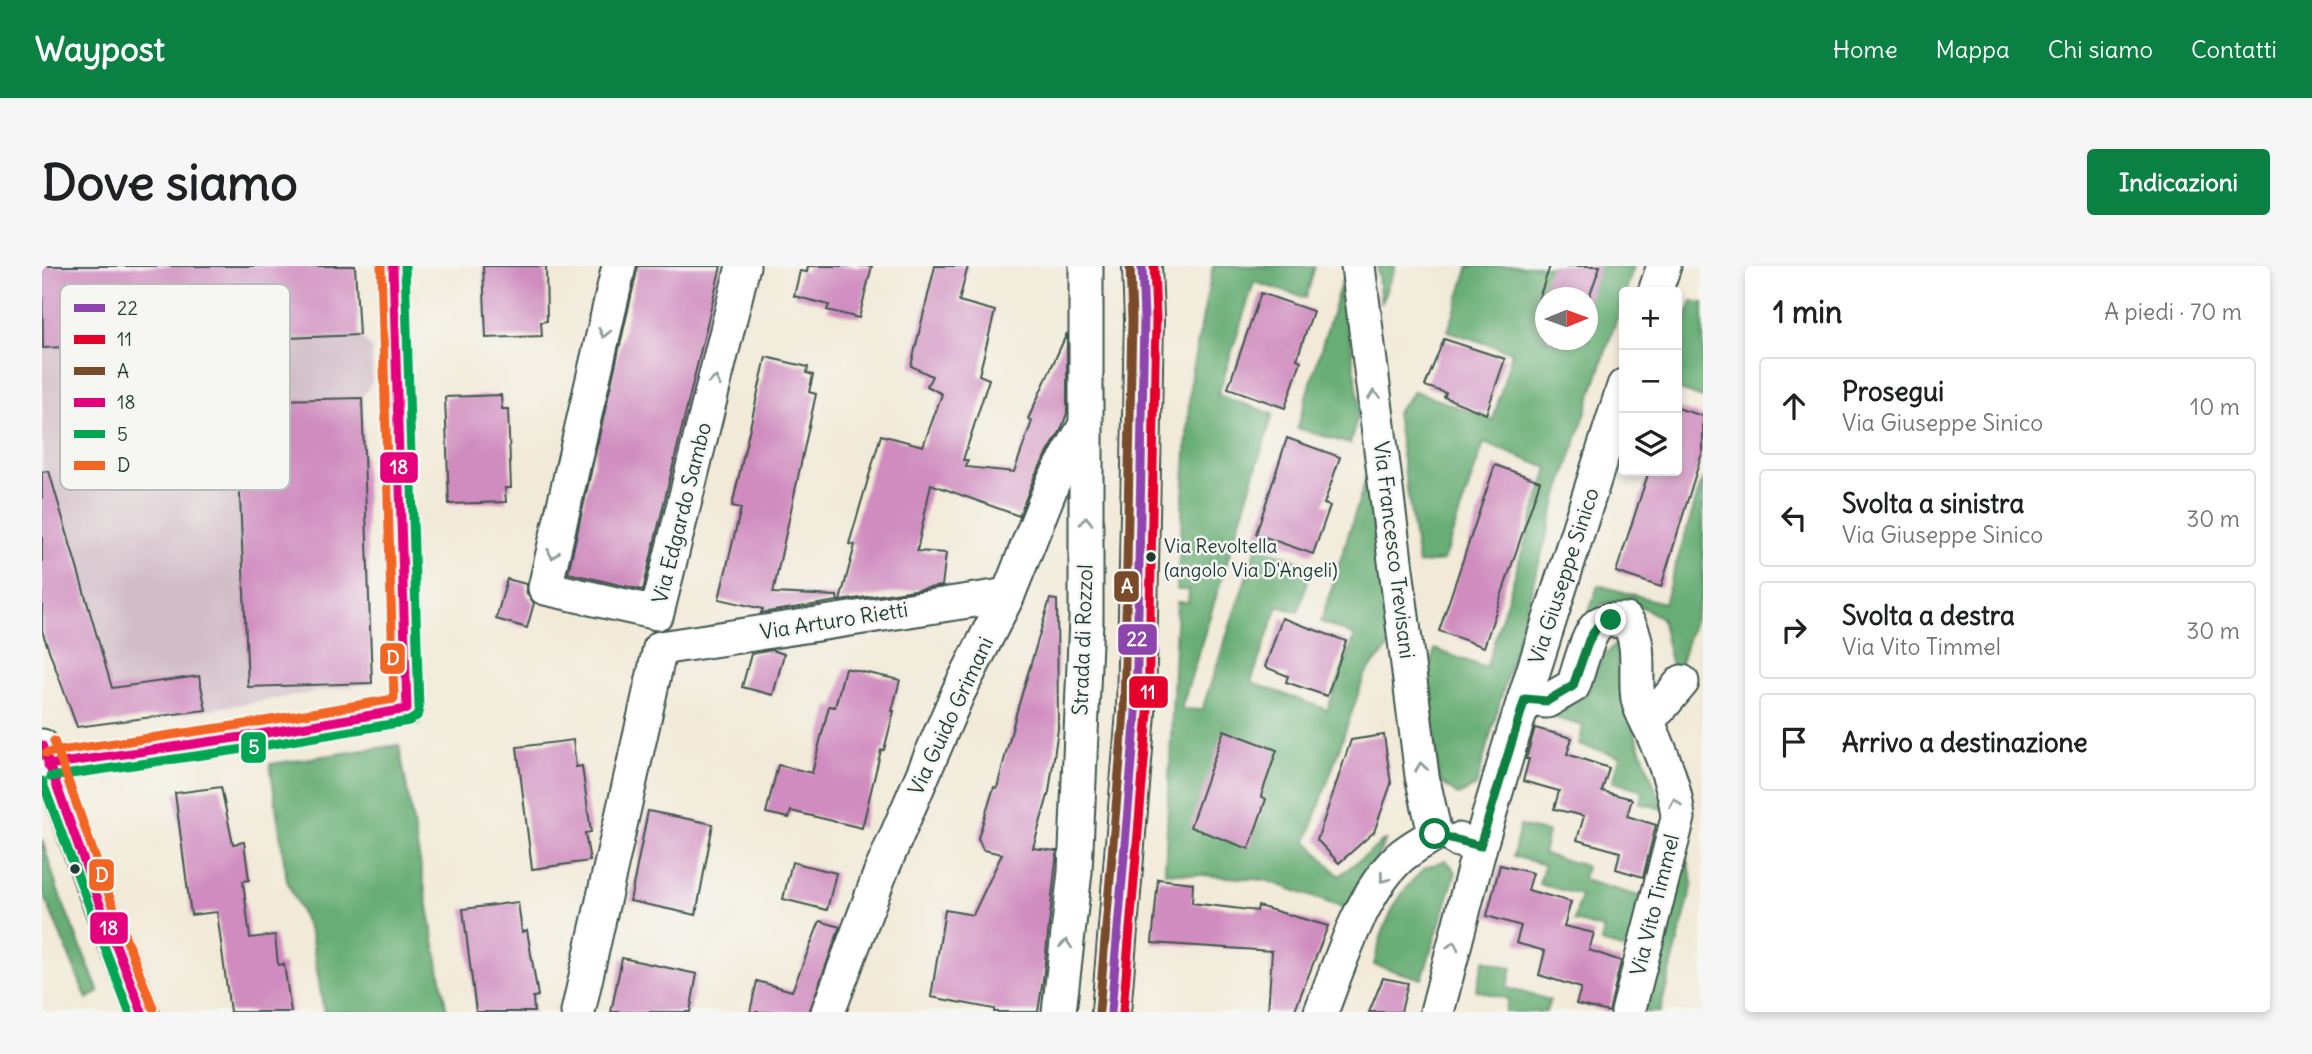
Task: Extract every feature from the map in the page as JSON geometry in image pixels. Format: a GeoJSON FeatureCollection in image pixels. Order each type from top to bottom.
{"type":"FeatureCollection","features":[{"type":"Feature","properties":{"kind":"main road"},"geometry":{"type":"LineString","coordinates":[[1111,1012],[1136,713],[1144,333],[1142,266]]}},
{"type":"Feature","properties":{"kind":"street"},"geometry":{"type":"LineString","coordinates":[[142,1012],[45,755],[242,737],[407,709],[393,266]]}},
{"type":"Feature","properties":{"kind":"street","name":"Via Edgardo Sambo"},"geometry":{"type":"LineString","coordinates":[[619,266],[545,588],[657,613],[743,266]]}},
{"type":"Feature","properties":{"kind":"street","name":"Strada di Rozzol"},"geometry":{"type":"LineString","coordinates":[[1059,1012],[1075,872],[1086,619],[1086,266]]}},
{"type":"Feature","properties":{"kind":"street","name":"Via Francesco Trevisani"},"geometry":{"type":"LineString","coordinates":[[1358,266],[1422,776],[1435,834]]}},
{"type":"Feature","properties":{"kind":"street"},"geometry":{"type":"LineString","coordinates":[[1657,287],[1664,266]]}},
{"type":"Feature","properties":{"kind":"street","name":"Via Giuseppe Sinico"},"geometry":{"type":"LineString","coordinates":[[1437,1012],[1480,846],[1619,402]]}},
{"type":"Feature","properties":{"kind":"street","name":"Via Guido Grimani"},"geometry":{"type":"LineString","coordinates":[[828,1012],[880,874],[958,693],[1008,595],[1053,482],[1085,425]]}},
{"type":"Feature","properties":{"kind":"street","name":"Via Arturo Rietti"},"geometry":{"type":"LineString","coordinates":[[578,1012],[660,648],[1008,595]]}},
{"type":"Feature","properties":{"kind":"street","name":"Via Vito Timmel"},"geometry":{"type":"LineString","coordinates":[[1525,699],[1547,701],[1573,686],[1589,640],[1599,624],[1611,620],[1626,620],[1634,630],[1639,702],[1677,803],[1678,818],[1628,1012]]}},
{"type":"Feature","properties":{"kind":"street"},"geometry":{"type":"LineString","coordinates":[[1647,720],[1682,682]]}},
{"type":"Feature","properties":{"kind":"street"},"geometry":{"type":"LineString","coordinates":[[1321,1012],[1353,933],[1374,890],[1399,858],[1435,834],[1480,846]]}},
{"type":"Feature","properties":{"kind":"shaded area"},"geometry":{"type":"Polygon","coordinates":[[[42,266],[355,266],[359,334],[372,349],[372,382],[362,398],[372,683],[206,710],[77,727],[42,631],[42,266]]]}},
{"type":"Feature","properties":{"kind":"green space"},"geometry":{"type":"Polygon","coordinates":[[[1213,266],[1315,266],[1306,298],[1254,282],[1218,395],[1273,414],[1181,709],[1202,710],[1257,545],[1312,566],[1298,612],[1278,606],[1251,682],[1327,710],[1355,636],[1321,622],[1367,475],[1390,646],[1365,674],[1307,841],[1339,876],[1386,839],[1352,911],[1265,880],[1165,872],[1177,602],[1188,602],[1189,590],[1177,590],[1191,375],[1213,266]]]}},
{"type":"Feature","properties":{"kind":"green space"},"geometry":{"type":"Polygon","coordinates":[[[1377,266],[1395,266],[1381,304],[1377,266]]]}},
{"type":"Feature","properties":{"kind":"green space"},"geometry":{"type":"Polygon","coordinates":[[[1469,266],[1634,266],[1627,287],[1619,287],[1619,311],[1558,496],[1476,786],[1458,795],[1439,781],[1427,677],[1435,649],[1486,668],[1548,468],[1484,443],[1443,561],[1418,564],[1396,413],[1414,391],[1493,420],[1512,352],[1448,331],[1469,266]]]}},
{"type":"Feature","properties":{"kind":"green space"},"geometry":{"type":"Polygon","coordinates":[[[1342,280],[1360,408],[1350,444],[1297,428],[1342,280]]]}},
{"type":"Feature","properties":{"kind":"green space"},"geometry":{"type":"Polygon","coordinates":[[[1692,301],[1703,303],[1703,398],[1682,391],[1682,331],[1692,301]]]}},
{"type":"Feature","properties":{"kind":"green space"},"geometry":{"type":"Polygon","coordinates":[[[1703,477],[1703,592],[1675,681],[1661,618],[1635,603],[1601,604],[1569,673],[1598,585],[1664,603],[1703,477]]]}},
{"type":"Feature","properties":{"kind":"green space"},"geometry":{"type":"Polygon","coordinates":[[[1616,644],[1621,696],[1663,809],[1640,803],[1643,790],[1613,782],[1620,756],[1579,745],[1583,726],[1552,717],[1587,694],[1601,659],[1616,644]]]}},
{"type":"Feature","properties":{"kind":"green space"},"geometry":{"type":"Polygon","coordinates":[[[399,745],[447,1012],[324,1012],[311,935],[287,881],[270,764],[399,745]]]}},
{"type":"Feature","properties":{"kind":"green space"},"geometry":{"type":"Polygon","coordinates":[[[1520,826],[1548,833],[1543,854],[1586,866],[1583,880],[1646,898],[1632,951],[1601,942],[1604,929],[1574,921],[1581,895],[1539,884],[1544,865],[1513,856],[1520,826]]]}},
{"type":"Feature","properties":{"kind":"green space"},"geometry":{"type":"Polygon","coordinates":[[[42,839],[58,891],[99,992],[87,999],[42,890],[42,839]]]}},
{"type":"Feature","properties":{"kind":"green space"},"geometry":{"type":"Polygon","coordinates":[[[1686,851],[1693,883],[1660,1012],[1642,1012],[1686,851]]]}},
{"type":"Feature","properties":{"kind":"green space"},"geometry":{"type":"Polygon","coordinates":[[[1446,860],[1456,872],[1422,979],[1374,965],[1385,926],[1403,892],[1423,870],[1446,860]]]}},
{"type":"Feature","properties":{"kind":"green space"},"geometry":{"type":"Polygon","coordinates":[[[1484,960],[1512,968],[1507,988],[1550,1000],[1546,1012],[1505,1012],[1508,999],[1476,990],[1484,960]]]}},
{"type":"Feature","properties":{"kind":"building"},"geometry":{"type":"Polygon","coordinates":[[[42,266],[355,266],[359,335],[290,338],[290,284],[60,284],[60,347],[43,348],[42,266]]]}},
{"type":"Feature","properties":{"kind":"building"},"geometry":{"type":"Polygon","coordinates":[[[483,266],[546,266],[547,321],[541,322],[542,336],[486,338],[483,266]]]}},
{"type":"Feature","properties":{"kind":"building"},"geometry":{"type":"Polygon","coordinates":[[[638,266],[721,266],[643,590],[568,573],[638,266]]]}},
{"type":"Feature","properties":{"kind":"building"},"geometry":{"type":"Polygon","coordinates":[[[808,266],[872,266],[859,318],[827,310],[829,305],[794,296],[800,271],[807,272],[808,266]]]}},
{"type":"Feature","properties":{"kind":"building"},"geometry":{"type":"Polygon","coordinates":[[[935,266],[968,266],[959,301],[995,311],[979,375],[989,379],[963,460],[968,460],[966,467],[1014,472],[1032,421],[1028,419],[1067,333],[1067,413],[1061,430],[1035,475],[1019,516],[931,484],[917,551],[946,553],[942,586],[840,601],[855,545],[849,544],[881,435],[923,446],[942,394],[927,386],[932,376],[911,366],[935,266]]]}},
{"type":"Feature","properties":{"kind":"building"},"geometry":{"type":"Polygon","coordinates":[[[1550,266],[1600,266],[1593,287],[1543,287],[1550,266]]]}},
{"type":"Feature","properties":{"kind":"building"},"geometry":{"type":"Polygon","coordinates":[[[1261,293],[1313,311],[1297,359],[1301,361],[1285,408],[1228,388],[1261,293]]]}},
{"type":"Feature","properties":{"kind":"building"},"geometry":{"type":"Polygon","coordinates":[[[1444,339],[1505,359],[1486,414],[1444,397],[1446,393],[1425,386],[1444,339]]]}},
{"type":"Feature","properties":{"kind":"building"},"geometry":{"type":"Polygon","coordinates":[[[766,357],[808,367],[807,373],[813,375],[809,392],[816,394],[773,593],[837,596],[838,601],[761,613],[763,609],[719,599],[741,508],[732,506],[766,357]]]}},
{"type":"Feature","properties":{"kind":"building"},"geometry":{"type":"Polygon","coordinates":[[[501,395],[502,409],[508,409],[511,488],[505,488],[506,502],[449,504],[445,397],[501,395]]]}},
{"type":"Feature","properties":{"kind":"building"},"geometry":{"type":"Polygon","coordinates":[[[362,398],[372,683],[248,687],[240,490],[290,490],[290,400],[362,398]]]}},
{"type":"Feature","properties":{"kind":"building"},"geometry":{"type":"Polygon","coordinates":[[[1682,410],[1703,416],[1703,450],[1661,587],[1616,572],[1647,476],[1682,476],[1682,410]]]}},
{"type":"Feature","properties":{"kind":"building"},"geometry":{"type":"Polygon","coordinates":[[[1287,438],[1340,457],[1324,504],[1330,506],[1313,554],[1256,534],[1287,438]]]}},
{"type":"Feature","properties":{"kind":"building"},"geometry":{"type":"Polygon","coordinates":[[[1495,465],[1540,481],[1484,647],[1439,631],[1495,465]]]}},
{"type":"Feature","properties":{"kind":"building"},"geometry":{"type":"Polygon","coordinates":[[[49,471],[112,688],[199,676],[206,710],[77,727],[42,631],[42,472],[49,471]]]}},
{"type":"Feature","properties":{"kind":"building"},"geometry":{"type":"Polygon","coordinates":[[[507,579],[526,584],[527,594],[534,603],[527,628],[496,619],[507,579]]]}},
{"type":"Feature","properties":{"kind":"building"},"geometry":{"type":"Polygon","coordinates":[[[1050,599],[1057,600],[1058,729],[1049,792],[1033,848],[1057,851],[1043,980],[1038,1012],[994,1012],[994,1009],[931,997],[945,910],[973,915],[1002,854],[983,850],[978,838],[994,787],[997,788],[1050,599]]]}},
{"type":"Feature","properties":{"kind":"building"},"geometry":{"type":"Polygon","coordinates":[[[1282,618],[1346,641],[1327,696],[1286,682],[1288,676],[1265,667],[1282,618]]]}},
{"type":"Feature","properties":{"kind":"building"},"geometry":{"type":"Polygon","coordinates":[[[772,650],[784,654],[773,695],[742,687],[751,654],[772,650]]]}},
{"type":"Feature","properties":{"kind":"building"},"geometry":{"type":"Polygon","coordinates":[[[845,668],[900,680],[862,828],[791,811],[789,818],[766,813],[778,765],[812,773],[829,706],[835,707],[845,668]]]}},
{"type":"Feature","properties":{"kind":"building"},"geometry":{"type":"Polygon","coordinates":[[[1535,728],[1572,738],[1567,754],[1609,768],[1602,791],[1632,799],[1627,816],[1656,825],[1643,877],[1616,869],[1620,852],[1577,840],[1584,816],[1554,809],[1559,791],[1523,781],[1535,728]]]}},
{"type":"Feature","properties":{"kind":"building"},"geometry":{"type":"Polygon","coordinates":[[[1224,730],[1277,750],[1261,796],[1266,799],[1249,849],[1190,827],[1224,730]]]}},
{"type":"Feature","properties":{"kind":"building"},"geometry":{"type":"Polygon","coordinates":[[[1384,735],[1391,784],[1374,832],[1339,863],[1317,840],[1351,740],[1384,735]]]}},
{"type":"Feature","properties":{"kind":"building"},"geometry":{"type":"Polygon","coordinates":[[[573,740],[576,767],[582,766],[591,832],[585,833],[590,861],[532,869],[517,747],[573,740]]]}},
{"type":"Feature","properties":{"kind":"building"},"geometry":{"type":"Polygon","coordinates":[[[221,787],[233,844],[244,842],[249,880],[243,881],[250,938],[275,935],[278,965],[284,964],[291,1012],[230,1012],[217,912],[191,915],[175,793],[221,787]]]}},
{"type":"Feature","properties":{"kind":"building"},"geometry":{"type":"Polygon","coordinates":[[[648,811],[713,824],[696,915],[630,901],[648,811]]]}},
{"type":"Feature","properties":{"kind":"building"},"geometry":{"type":"Polygon","coordinates":[[[792,862],[836,873],[827,910],[783,899],[792,862]]]}},
{"type":"Feature","properties":{"kind":"building"},"geometry":{"type":"Polygon","coordinates":[[[1500,865],[1533,873],[1528,890],[1571,902],[1564,926],[1594,933],[1589,950],[1621,961],[1609,1012],[1576,1004],[1581,988],[1539,975],[1545,951],[1516,943],[1521,926],[1487,916],[1500,865]]]}},
{"type":"Feature","properties":{"kind":"building"},"geometry":{"type":"Polygon","coordinates":[[[1158,879],[1193,883],[1192,903],[1257,911],[1258,906],[1328,926],[1294,1012],[1268,1012],[1272,951],[1152,943],[1158,879]]]}},
{"type":"Feature","properties":{"kind":"building"},"geometry":{"type":"Polygon","coordinates":[[[518,902],[522,932],[527,930],[538,996],[533,997],[534,1012],[476,1012],[463,909],[518,902]]]}},
{"type":"Feature","properties":{"kind":"building"},"geometry":{"type":"Polygon","coordinates":[[[820,921],[840,927],[809,1012],[750,1012],[757,981],[792,991],[820,921]]]}},
{"type":"Feature","properties":{"kind":"building"},"geometry":{"type":"Polygon","coordinates":[[[622,958],[697,974],[690,1012],[611,1012],[622,958]]]}},
{"type":"Feature","properties":{"kind":"building"},"geometry":{"type":"Polygon","coordinates":[[[1383,978],[1408,983],[1401,1012],[1369,1012],[1383,978]]]}},
{"type":"Feature","properties":{"kind":"transit line","name":"D"},"geometry":{"type":"LineString","coordinates":[[46,753],[394,699],[381,266]]}},
{"type":"Feature","properties":{"kind":"transit line","name":"18"},"geometry":{"type":"LineString","coordinates":[[48,765],[242,737],[407,709],[393,266]]}},
{"type":"Feature","properties":{"kind":"transit line","name":"5"},"geometry":{"type":"LineString","coordinates":[[50,777],[244,749],[409,721],[417,716],[419,709],[405,266]]}},
{"type":"Feature","properties":{"kind":"transit line","name":"A"},"geometry":{"type":"LineString","coordinates":[[1099,1011],[1124,712],[1132,319],[1130,266]]}},
{"type":"Feature","properties":{"kind":"transit line","name":"22"},"geometry":{"type":"LineString","coordinates":[[1111,1012],[1136,713],[1144,319],[1142,266]]}},
{"type":"Feature","properties":{"kind":"transit line","name":"11"},"geometry":{"type":"LineString","coordinates":[[1123,1012],[1148,713],[1156,319],[1154,266]]}},
{"type":"Feature","properties":{"kind":"transit line","name":"D"},"geometry":{"type":"LineString","coordinates":[[54,741],[105,885],[153,1008]]}},
{"type":"Feature","properties":{"kind":"transit line","name":"18"},"geometry":{"type":"LineString","coordinates":[[42,745],[142,1012]]}},
{"type":"Feature","properties":{"kind":"transit line","name":"5"},"geometry":{"type":"LineString","coordinates":[[42,781],[129,1012]]}},
{"type":"Feature","properties":{"kind":"place","name":"Via Revoltella (angolo Via D'Angeli)"},"geometry":{"type":"Point","coordinates":[1151,557]}},
{"type":"Feature","properties":{"kind":"route"},"geometry":{"type":"LineString","coordinates":[[1435,834],[1480,846],[1525,699],[1547,701],[1573,686],[1589,640],[1599,624],[1611,620]]}}]}
